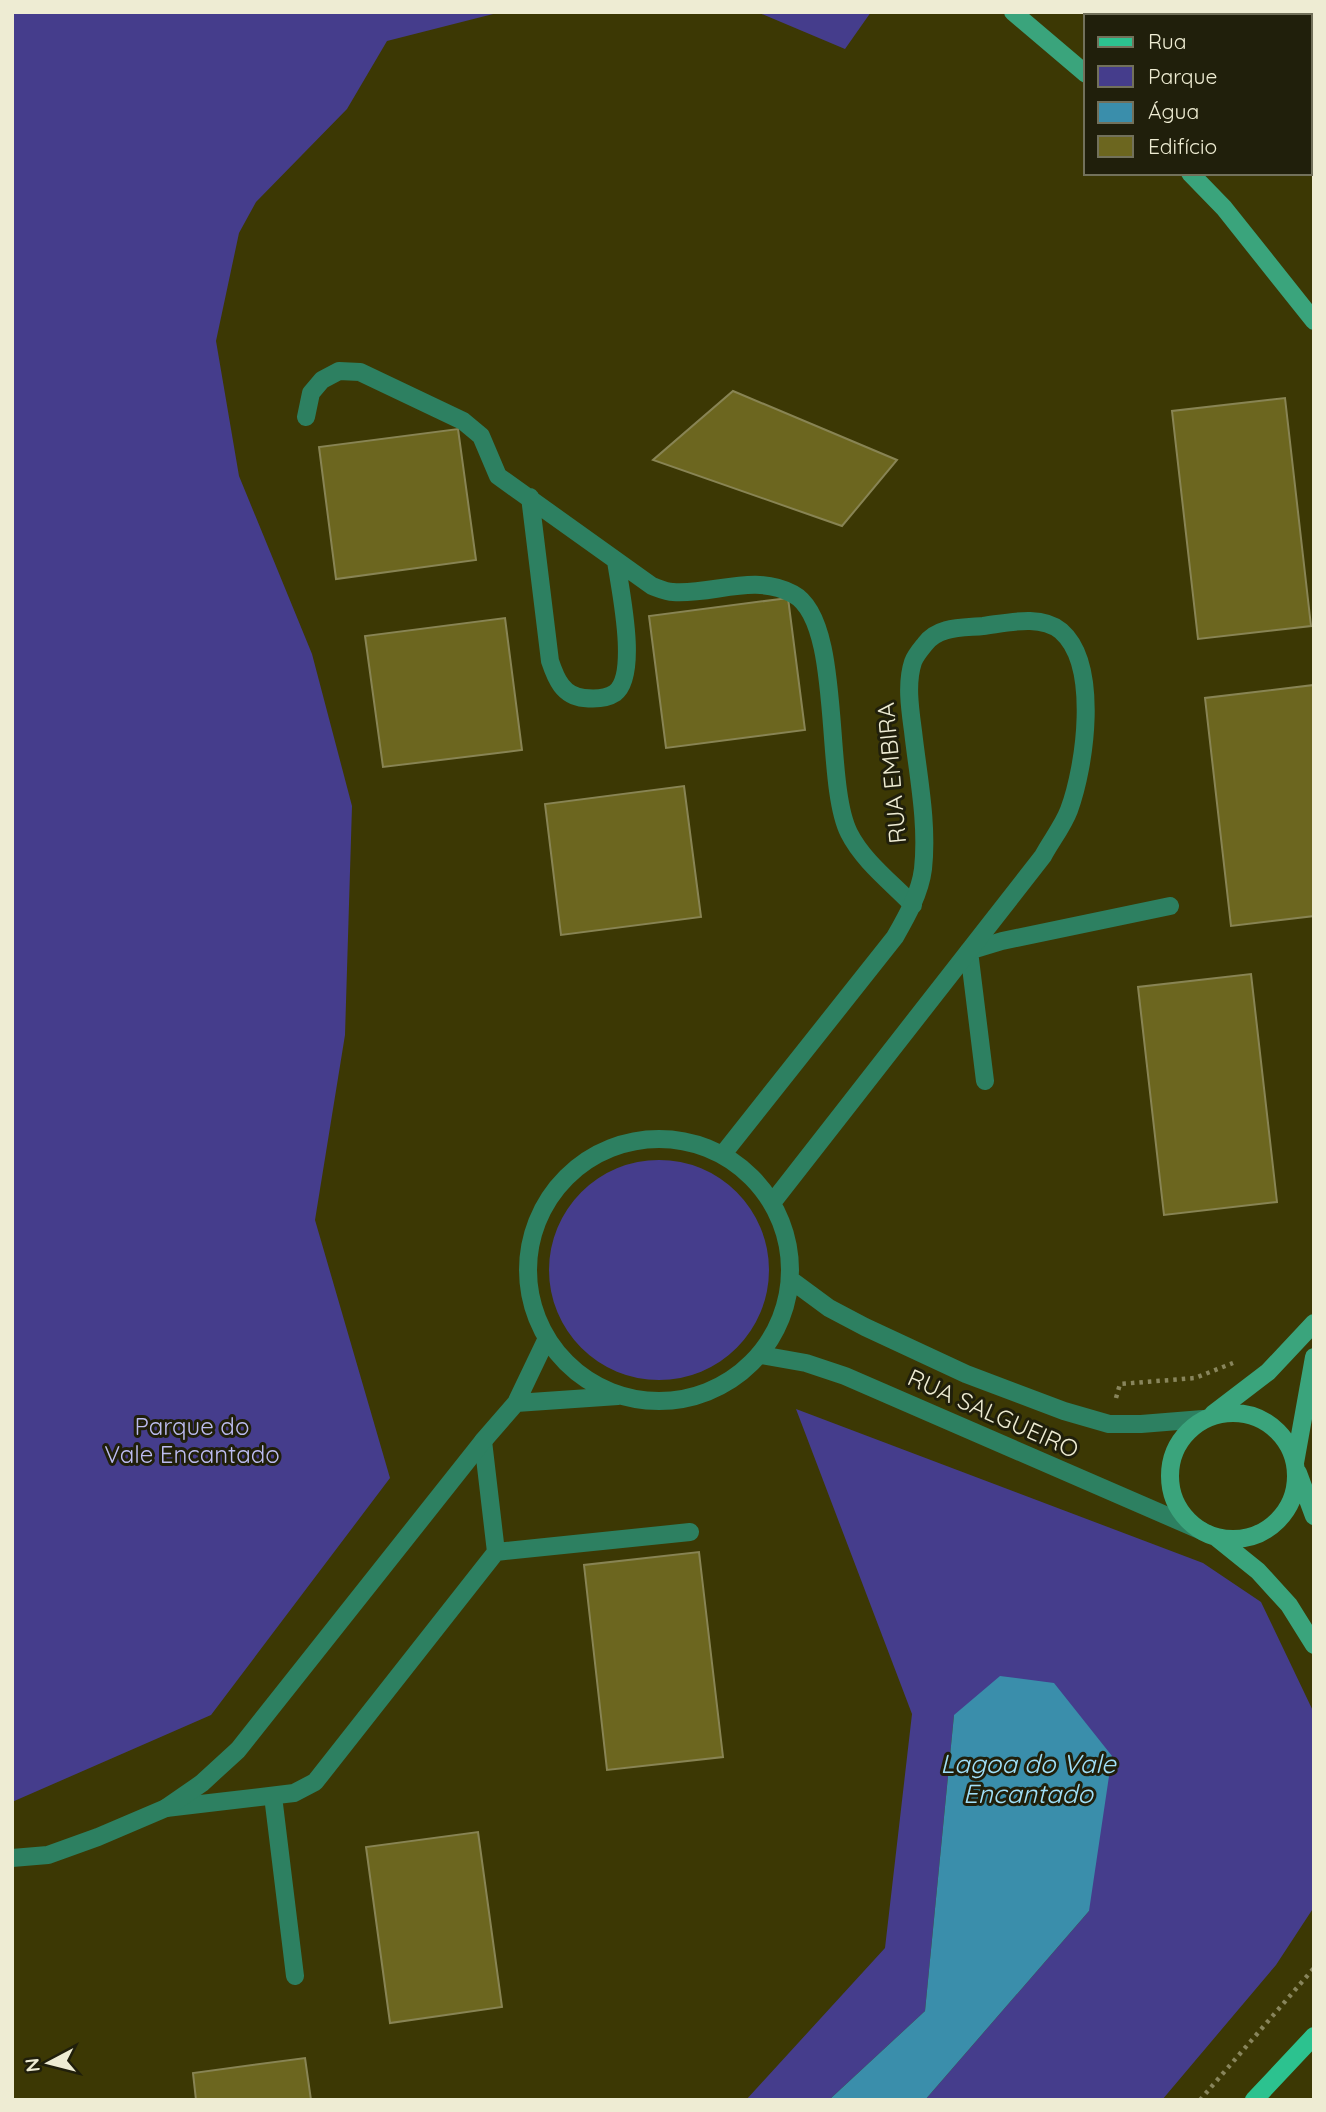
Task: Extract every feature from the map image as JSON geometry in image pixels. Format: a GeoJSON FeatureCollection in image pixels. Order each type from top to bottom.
{"type":"FeatureCollection","features":[{"type":"Feature","properties":{"kind":"main road"},"geometry":{"type":"LineString","coordinates":[[1013,12],[1084,72]]}},
{"type":"Feature","properties":{"kind":"main road"},"geometry":{"type":"LineString","coordinates":[[1192,175],[1224,208],[1314,321]]}},
{"type":"Feature","properties":{"kind":"main road"},"geometry":{"type":"LineString","coordinates":[[1314,1322],[1268,1372],[1185,1433],[1173,1452],[1169,1475],[1173,1497],[1184,1517],[1258,1571],[1289,1605],[1314,1645]]}},
{"type":"Feature","properties":{"kind":"main road"},"geometry":{"type":"LineString","coordinates":[[1208,1534],[1232,1539],[1250,1537],[1267,1530],[1280,1518],[1290,1503],[1314,1357]]}},
{"type":"Feature","properties":{"kind":"main road"},"geometry":{"type":"LineString","coordinates":[[1207,1417],[1229,1412],[1247,1413],[1264,1420],[1278,1431],[1289,1446],[1314,1516]]}},
{"type":"Feature","properties":{"kind":"main road"},"geometry":{"type":"LineString","coordinates":[[1254,2100],[1314,2036]]}},
{"type":"Feature","properties":{"kind":"street"},"geometry":{"type":"LineString","coordinates":[[306,417],[310,393],[322,380],[339,371],[360,372],[463,421],[481,436],[498,476],[652,586],[671,592],[740,585],[771,585],[796,595],[814,615],[822,643],[841,806],[849,833],[867,858],[913,905]]}},
{"type":"Feature","properties":{"kind":"street"},"geometry":{"type":"LineString","coordinates":[[530,497],[550,661],[558,684],[576,698],[596,700],[615,693],[626,677],[628,653],[617,561]]}},
{"type":"Feature","properties":{"kind":"street","name":"RUA EMBIRA"},"geometry":{"type":"LineString","coordinates":[[723,1154],[895,937],[913,905],[923,870],[924,830],[909,702],[914,661],[927,641],[943,630],[1026,621],[1044,623],[1060,631],[1073,646],[1083,671],[1082,764],[1068,811],[1043,856],[772,1203]]}},
{"type":"Feature","properties":{"kind":"street"},"geometry":{"type":"LineString","coordinates":[[985,1081],[969,951],[1002,941],[1170,906]]}},
{"type":"Feature","properties":{"kind":"street"},"geometry":{"type":"LineString","coordinates":[[516,1402],[618,1396],[657,1403],[696,1398],[732,1381],[761,1355],[787,1307],[791,1280],[789,1247],[779,1215],[761,1187],[746,1170],[708,1147],[671,1138],[633,1140],[597,1153],[566,1176],[544,1206],[530,1242],[528,1280],[536,1317],[554,1351],[583,1378],[618,1396]]}},
{"type":"Feature","properties":{"kind":"street","name":"RUA SALGUEIRO"},"geometry":{"type":"LineString","coordinates":[[791,1280],[829,1308],[865,1327],[966,1374],[1064,1410],[1109,1424],[1141,1424],[1207,1417]]}},
{"type":"Feature","properties":{"kind":"street"},"geometry":{"type":"LineString","coordinates":[[12,1858],[48,1854],[98,1837],[166,1808],[202,1783],[238,1750],[516,1402],[547,1338]]}},
{"type":"Feature","properties":{"kind":"street","name":"RUA SALGUEIRO"},"geometry":{"type":"LineString","coordinates":[[761,1355],[806,1363],[845,1376],[1208,1534]]}},
{"type":"Feature","properties":{"kind":"street"},"geometry":{"type":"LineString","coordinates":[[166,1808],[294,1793],[315,1782],[496,1552],[483,1441]]}},
{"type":"Feature","properties":{"kind":"street"},"geometry":{"type":"LineString","coordinates":[[496,1552],[690,1532]]}},
{"type":"Feature","properties":{"kind":"street"},"geometry":{"type":"LineString","coordinates":[[273,1796],[295,1976]]}},
{"type":"Feature","properties":{"kind":"path"},"geometry":{"type":"LineString","coordinates":[[1200,2100],[1314,1968]]}},
{"type":"Feature","properties":{"kind":"green space","name":"Parque do Vale Encantado"},"geometry":{"type":"Polygon","coordinates":[[[12,12],[501,12],[387,41],[347,109],[256,202],[239,233],[216,341],[239,476],[312,654],[352,806],[345,1035],[315,1220],[390,1478],[211,1715],[12,1802],[12,12]]]}},
{"type":"Feature","properties":{"kind":"green space"},"geometry":{"type":"Polygon","coordinates":[[[757,12],[871,12],[845,49],[757,12]]]}},
{"type":"Feature","properties":{"kind":"green space"},"geometry":{"type":"Polygon","coordinates":[[[659,1160],[680,1162],[711,1173],[737,1192],[756,1218],[767,1249],[767,1291],[756,1322],[737,1348],[711,1367],[680,1378],[659,1380],[638,1378],[607,1367],[581,1348],[562,1322],[551,1291],[549,1270],[551,1249],[562,1218],[581,1192],[607,1173],[638,1162],[659,1160]]]}},
{"type":"Feature","properties":{"kind":"green space"},"geometry":{"type":"Polygon","coordinates":[[[796,1409],[1203,1563],[1261,1602],[1314,1713],[1314,1907],[1276,1965],[1162,2100],[925,2100],[1089,1911],[954,1715],[925,2011],[829,2100],[746,2100],[885,1948],[912,1714],[796,1409]]]}},
{"type":"Feature","properties":{"kind":"water","name":"Lagoa do Vale Encantado"},"geometry":{"type":"Polygon","coordinates":[[[1000,1676],[1054,1683],[1112,1756],[1089,1911],[925,2100],[829,2100],[925,2011],[954,1715],[1000,1676]]]}},
{"type":"Feature","properties":{"kind":"building"},"geometry":{"type":"Polygon","coordinates":[[[733,391],[897,460],[842,526],[653,460],[733,391]]]}},
{"type":"Feature","properties":{"kind":"building"},"geometry":{"type":"Polygon","coordinates":[[[1285,398],[1311,626],[1198,639],[1172,411],[1285,398]]]}},
{"type":"Feature","properties":{"kind":"building"},"geometry":{"type":"Polygon","coordinates":[[[458,429],[476,560],[336,579],[319,447],[458,429]]]}},
{"type":"Feature","properties":{"kind":"building"},"geometry":{"type":"Polygon","coordinates":[[[788,598],[805,730],[666,748],[649,616],[788,598]]]}},
{"type":"Feature","properties":{"kind":"building"},"geometry":{"type":"Polygon","coordinates":[[[505,618],[522,750],[383,767],[365,636],[505,618]]]}},
{"type":"Feature","properties":{"kind":"building"},"geometry":{"type":"Polygon","coordinates":[[[1314,685],[1314,916],[1231,926],[1205,698],[1314,685]]]}},
{"type":"Feature","properties":{"kind":"building"},"geometry":{"type":"Polygon","coordinates":[[[684,786],[701,917],[561,935],[545,804],[684,786]]]}},
{"type":"Feature","properties":{"kind":"building"},"geometry":{"type":"Polygon","coordinates":[[[1251,974],[1277,1202],[1164,1215],[1138,987],[1251,974]]]}},
{"type":"Feature","properties":{"kind":"building"},"geometry":{"type":"Polygon","coordinates":[[[699,1552],[723,1757],[607,1770],[584,1565],[699,1552]]]}},
{"type":"Feature","properties":{"kind":"building"},"geometry":{"type":"Polygon","coordinates":[[[478,1832],[502,2007],[390,2023],[366,1847],[478,1832]]]}},
{"type":"Feature","properties":{"kind":"building"},"geometry":{"type":"Polygon","coordinates":[[[305,2058],[311,2100],[196,2100],[193,2073],[305,2058]]]}}]}
